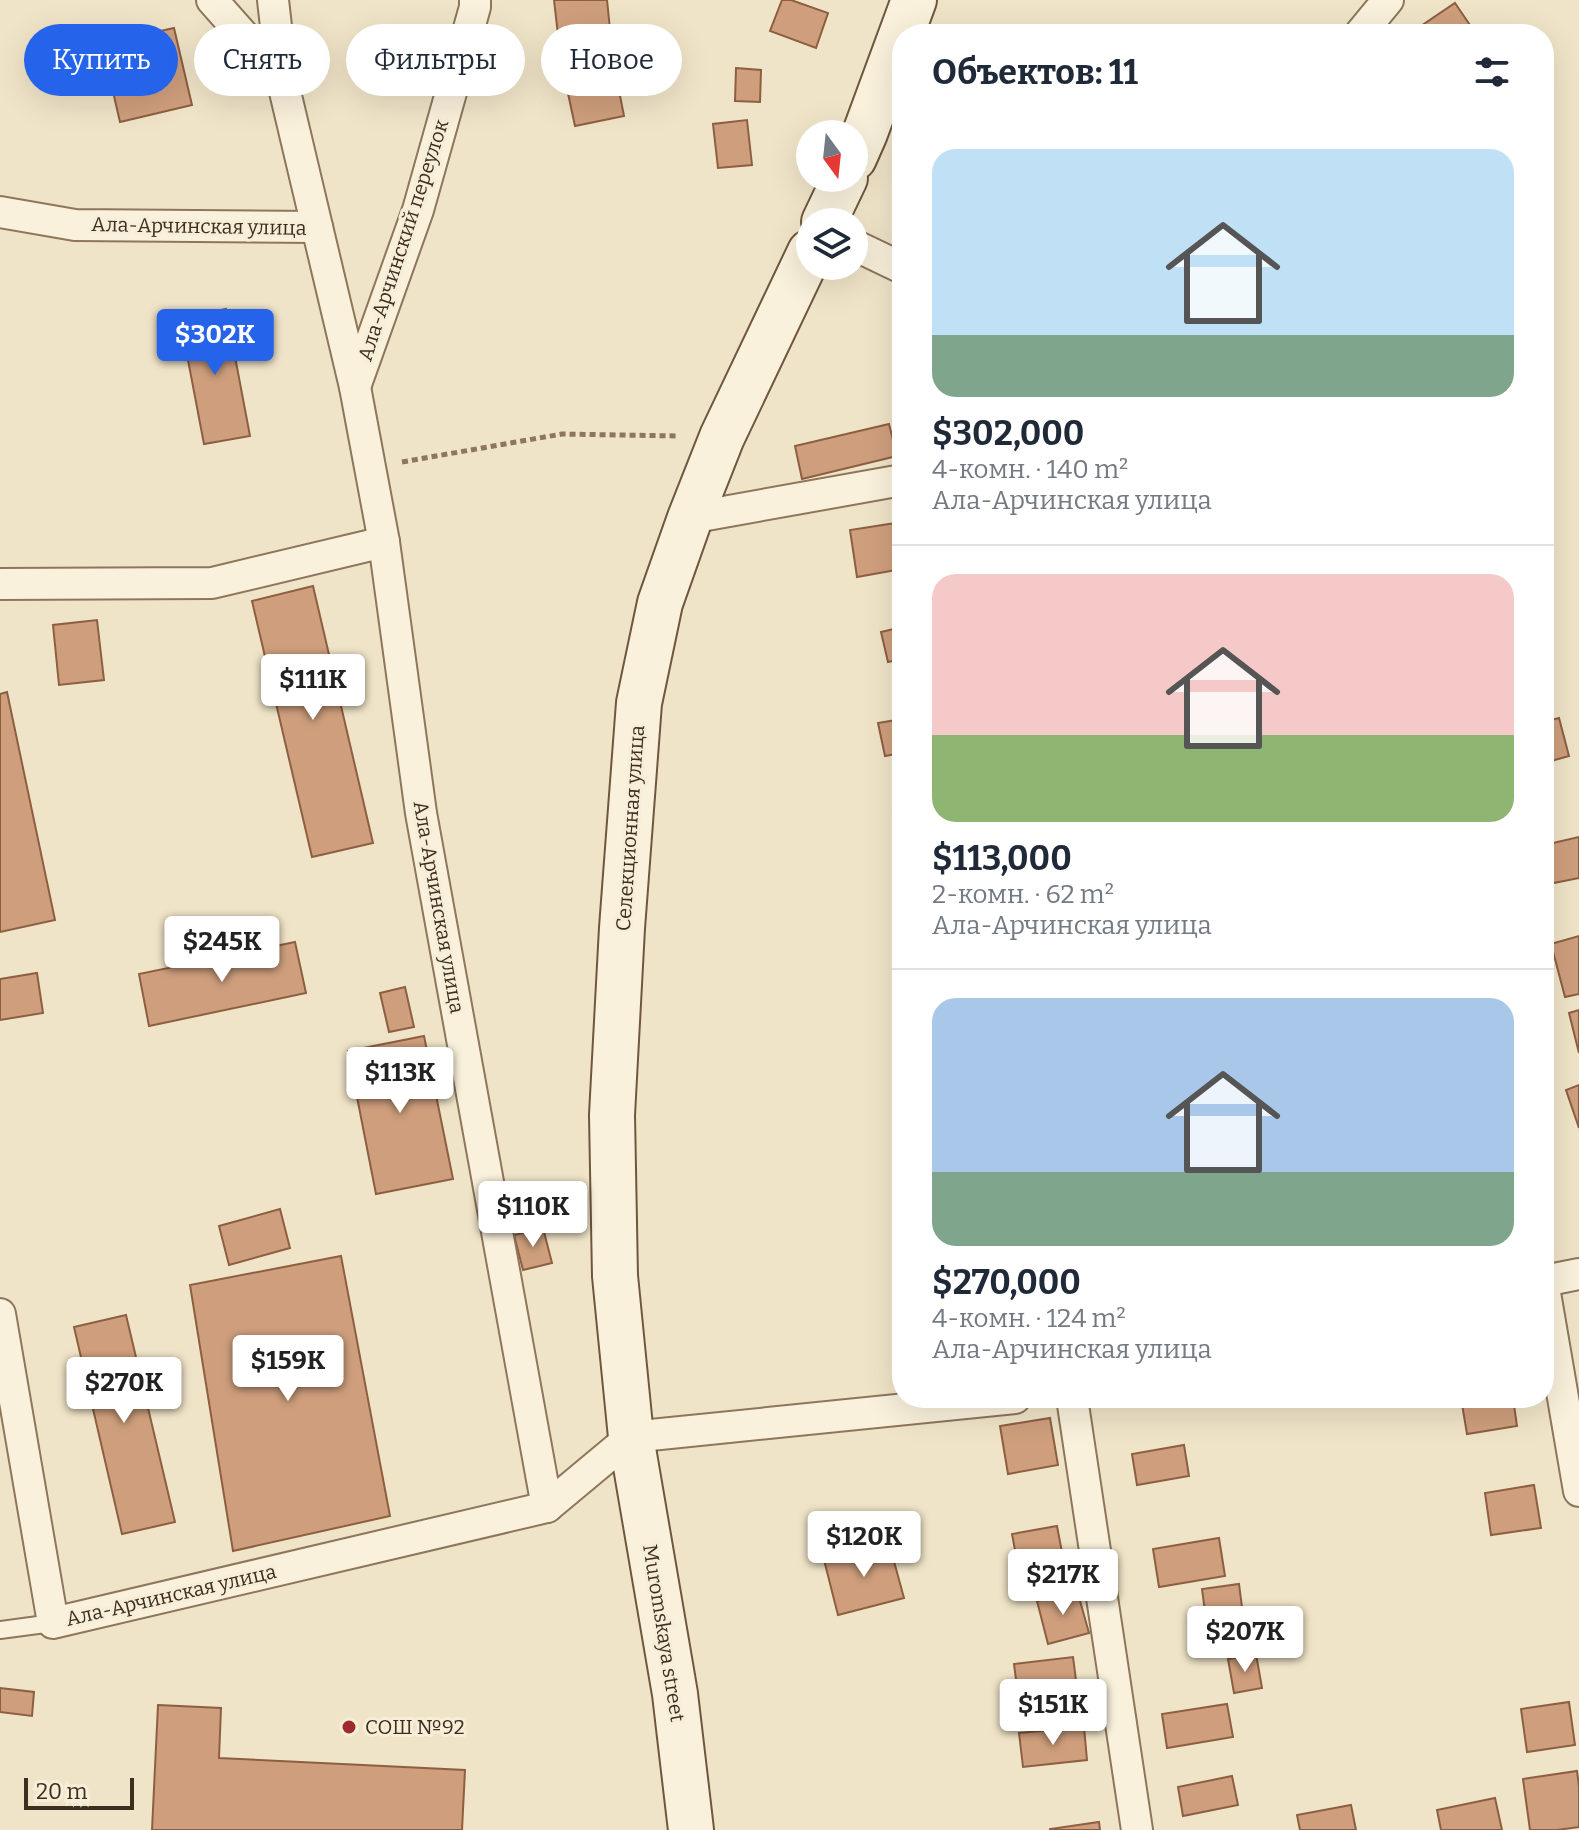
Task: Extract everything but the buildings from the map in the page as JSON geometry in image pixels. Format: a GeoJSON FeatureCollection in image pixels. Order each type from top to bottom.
{"type":"FeatureCollection","features":[{"type":"Feature","properties":{"kind":"street"},"geometry":{"type":"LineString","coordinates":[[212,0],[233,24]]}},
{"type":"Feature","properties":{"kind":"street"},"geometry":{"type":"LineString","coordinates":[[273,0],[276,24]]}},
{"type":"Feature","properties":{"kind":"street","name":"Ала-Арчинский переулок"},"geometry":{"type":"LineString","coordinates":[[355,387],[418,210],[475,0]]}},
{"type":"Feature","properties":{"kind":"street"},"geometry":{"type":"LineString","coordinates":[[905,24],[914,0]]}},
{"type":"Feature","properties":{"kind":"street"},"geometry":{"type":"LineString","coordinates":[[1368,24],[1388,0]]}},
{"type":"Feature","properties":{"kind":"street"},"geometry":{"type":"LineString","coordinates":[[868,125],[892,60]]}},
{"type":"Feature","properties":{"kind":"street"},"geometry":{"type":"LineString","coordinates":[[286,96],[317,227]]}},
{"type":"Feature","properties":{"kind":"street","name":"Ала-Арчинская улица"},"geometry":{"type":"LineString","coordinates":[[0,212],[75,225],[317,227],[355,387],[384,542],[421,813],[547,1507]]}},
{"type":"Feature","properties":{"kind":"street"},"geometry":{"type":"LineString","coordinates":[[868,252],[892,263]]}},
{"type":"Feature","properties":{"kind":"street","name":"Селекционная улица"},"geometry":{"type":"LineString","coordinates":[[631,1437],[615,1276],[612,1115],[639,703],[660,603],[690,518],[722,437],[797,280]]}},
{"type":"Feature","properties":{"kind":"street"},"geometry":{"type":"LineString","coordinates":[[690,518],[892,482]]}},
{"type":"Feature","properties":{"kind":"street"},"geometry":{"type":"LineString","coordinates":[[0,584],[212,583],[384,542]]}},
{"type":"Feature","properties":{"kind":"street"},"geometry":{"type":"LineString","coordinates":[[1554,1281],[1579,1274]]}},
{"type":"Feature","properties":{"kind":"street","name":"Ала-Арчинская улица"},"geometry":{"type":"LineString","coordinates":[[0,1314],[53,1623],[547,1507],[631,1437]]}},
{"type":"Feature","properties":{"kind":"street"},"geometry":{"type":"LineString","coordinates":[[1554,1343],[1579,1491]]}},
{"type":"Feature","properties":{"kind":"street"},"geometry":{"type":"LineString","coordinates":[[631,1437],[917,1408]]}},
{"type":"Feature","properties":{"kind":"street"},"geometry":{"type":"LineString","coordinates":[[1074,1408],[1137,1830]]}},
{"type":"Feature","properties":{"kind":"street","name":"Muromskaya street"},"geometry":{"type":"LineString","coordinates":[[631,1437],[675,1694],[691,1830]]}},
{"type":"Feature","properties":{"kind":"lane"},"geometry":{"type":"LineString","coordinates":[[0,1630],[53,1623]]}},
{"type":"Feature","properties":{"kind":"path"},"geometry":{"type":"LineString","coordinates":[[370,468],[562,434],[722,437]]}},
{"type":"Feature","properties":{"kind":"place","name":"СОШ №92"},"geometry":{"type":"Point","coordinates":[349,1727]}}]}
